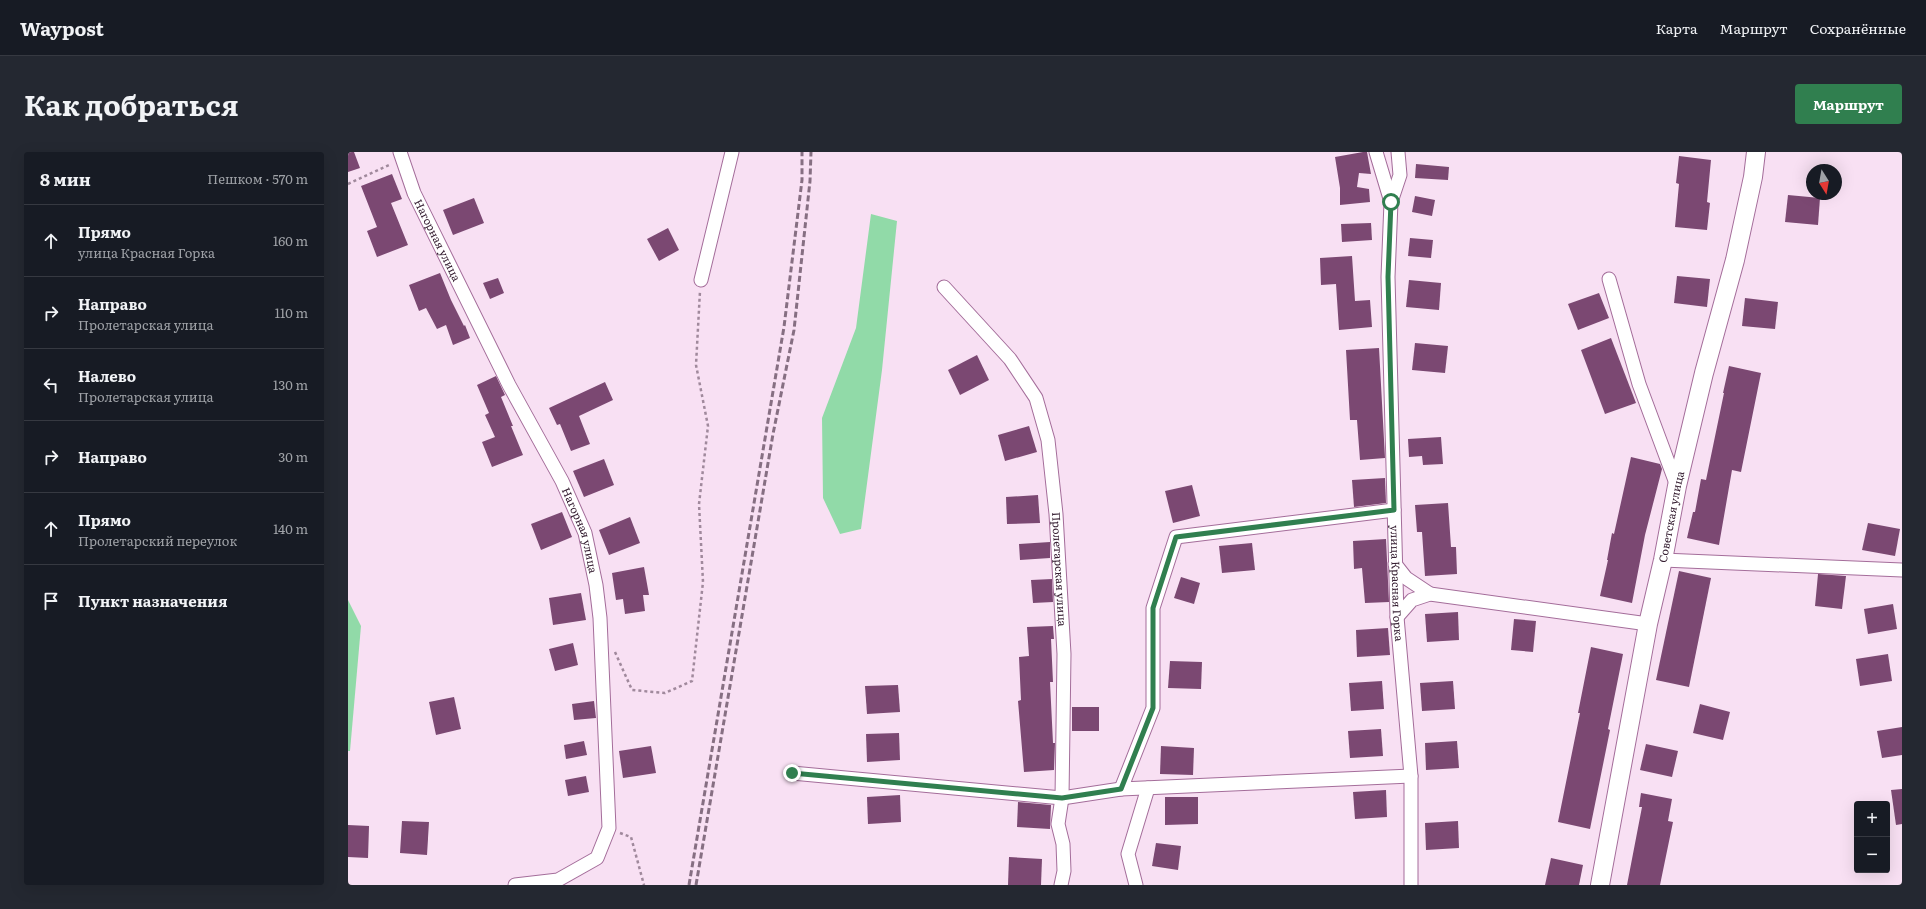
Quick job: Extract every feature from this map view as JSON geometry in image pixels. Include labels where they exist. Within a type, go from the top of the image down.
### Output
[{"type":"main road","name":"Советская улица","points":[[1600,885],[1648,624],[1664,560],[1677,486],[1704,373],[1736,260],[1753,177],[1756,152]]},
{"type":"street","points":[[701,280],[732,152]]},
{"type":"street","points":[[1376,152],[1391,202]]},
{"type":"street","name":"улица Красная Горка","points":[[1398,152],[1400,175],[1391,202],[1388,277],[1396,617],[1411,776]]},
{"type":"street","name":"Нагорная улица","points":[[401,155],[414,193],[509,385],[562,481],[585,533],[596,585],[600,618],[609,828],[597,858],[558,880],[515,885]]},
{"type":"street","points":[[1609,279],[1639,384],[1677,486]]},
{"type":"street","name":"Пролетарская улица","points":[[944,287],[1010,359],[1036,398],[1048,440],[1056,514],[1064,654],[1062,798],[1058,824],[1062,844],[1064,871],[1061,885]]},
{"type":"street","points":[[1121,789],[1153,708],[1153,608],[1176,537],[1394,510]]},
{"type":"street","points":[[1664,560],[1902,570]]},
{"type":"street","points":[[1395,564],[1406,578],[1430,594],[1648,624]]},
{"type":"street","points":[[1396,617],[1412,600],[1430,594]]},
{"type":"street","points":[[792,773],[1062,798],[1121,789],[1411,776],[1411,885]]},
{"type":"street","points":[[1136,885],[1128,854],[1148,788]]},
{"type":"path","points":[[348,184],[401,155]]},
{"type":"path","points":[[613,647],[632,690],[665,693],[692,681],[703,582],[699,504],[708,426],[696,365],[701,280]]},
{"type":"path","points":[[609,828],[631,837],[644,885]]},
{"type":"green space","points":[[871,214],[897,221],[882,370],[861,529],[840,534],[823,498],[822,418],[856,328]]},
{"type":"green space","points":[[348,600],[361,626],[350,751],[348,751]]},
{"type":"building","points":[[348,152],[354,152],[360,168],[348,172]]},
{"type":"building","points":[[1367,152],[1371,174],[1359,173],[1357,187],[1369,189],[1370,202],[1340,205],[1340,188],[1335,157]]},
{"type":"building","points":[[1679,156],[1711,160],[1707,202],[1710,203],[1707,230],[1675,227],[1679,184],[1676,183]]},
{"type":"building","points":[[1416,164],[1449,167],[1448,180],[1415,178]]},
{"type":"building","points":[[392,174],[402,199],[391,203],[408,245],[377,257],[367,231],[377,227],[361,186]]},
{"type":"building","points":[[1788,195],[1806,197],[1806,200],[1820,200],[1818,225],[1785,222]]},
{"type":"building","points":[[1415,196],[1435,200],[1432,216],[1412,212]]},
{"type":"building","points":[[474,198],[484,223],[453,235],[443,210]]},
{"type":"building","points":[[1371,223],[1372,240],[1342,242],[1341,224]]},
{"type":"building","points":[[668,228],[679,250],[659,261],[647,239]]},
{"type":"building","points":[[1410,238],[1433,240],[1431,258],[1408,256]]},
{"type":"building","points":[[1352,256],[1355,301],[1370,300],[1372,327],[1339,330],[1336,284],[1321,285],[1320,258]]},
{"type":"building","points":[[440,273],[451,300],[464,326],[465,325],[470,338],[453,345],[446,325],[437,329],[426,308],[419,311],[409,285]]},
{"type":"building","points":[[1677,276],[1710,279],[1707,307],[1674,303]]},
{"type":"building","points":[[498,278],[504,293],[490,299],[483,283]]},
{"type":"building","points":[[1409,280],[1441,283],[1439,310],[1406,307]]},
{"type":"building","points":[[1599,293],[1609,318],[1578,330],[1568,304]]},
{"type":"building","points":[[1745,298],[1778,302],[1775,329],[1742,326]]},
{"type":"building","points":[[1611,338],[1636,403],[1605,414],[1581,350]]},
{"type":"building","points":[[1415,343],[1448,346],[1445,373],[1412,370]]},
{"type":"building","points":[[1379,348],[1385,458],[1360,460],[1357,420],[1350,420],[1346,350]]},
{"type":"building","points":[[977,355],[989,380],[960,395],[948,370]]},
{"type":"building","points":[[1729,366],[1761,373],[1741,472],[1732,470],[1719,545],[1687,538],[1693,512],[1695,512],[1701,479],[1706,480]]},
{"type":"building","points":[[496,376],[505,395],[501,397],[523,455],[492,467],[482,442],[495,437],[485,415],[489,413],[477,385]]},
{"type":"building","points":[[605,382],[613,400],[579,416],[590,444],[571,451],[560,424],[557,425],[549,408]]},
{"type":"building","points":[[1029,426],[1037,452],[1005,461],[998,435]]},
{"type":"building","points":[[1441,437],[1443,464],[1423,465],[1422,456],[1409,457],[1408,439]]},
{"type":"building","points":[[1631,457],[1660,464],[1662,469],[1645,535],[1632,603],[1600,596],[1612,533],[1614,534]]},
{"type":"building","points":[[604,459],[614,485],[584,497],[573,471]]},
{"type":"building","points":[[1385,478],[1386,503],[1354,507],[1352,480]]},
{"type":"building","points":[[1192,485],[1200,516],[1173,523],[1165,491]]},
{"type":"building","points":[[1038,495],[1040,523],[1007,524],[1006,497]]},
{"type":"building","points":[[1448,503],[1451,547],[1456,547],[1457,574],[1425,576],[1422,532],[1417,532],[1415,505]]},
{"type":"building","points":[[562,512],[572,537],[541,550],[531,524]]},
{"type":"building","points":[[630,517],[640,543],[609,555],[599,530]]},
{"type":"building","points":[[1868,523],[1900,529],[1895,556],[1862,550]]},
{"type":"building","points":[[1386,539],[1389,602],[1365,603],[1362,568],[1354,569],[1353,541]]},
{"type":"building","points":[[1050,542],[1050,558],[1020,560],[1019,544]]},
{"type":"building","points":[[1252,543],[1255,570],[1222,573],[1219,546]]},
{"type":"building","points":[[644,567],[649,595],[643,595],[645,611],[625,614],[623,599],[616,600],[612,573]]},
{"type":"building","points":[[1679,571],[1711,578],[1689,687],[1656,680]]},
{"type":"building","points":[[1818,574],[1846,576],[1842,609],[1815,606]]},
{"type":"building","points":[[1181,577],[1200,583],[1194,604],[1174,598]]},
{"type":"building","points":[[1052,579],[1053,602],[1033,603],[1031,580]]},
{"type":"building","points":[[581,593],[586,620],[553,625],[549,598]]},
{"type":"building","points":[[1893,604],[1897,629],[1868,634],[1864,609]]},
{"type":"building","points":[[1458,612],[1459,640],[1427,642],[1425,614]]},
{"type":"building","points":[[1514,619],[1536,621],[1533,652],[1511,650]]},
{"type":"building","points":[[1053,626],[1054,639],[1051,639],[1053,682],[1050,682],[1053,743],[1055,743],[1054,770],[1024,772],[1018,701],[1021,700],[1019,657],[1029,656],[1027,627]]},
{"type":"building","points":[[1388,628],[1390,655],[1357,657],[1356,630]]},
{"type":"building","points":[[573,643],[578,665],[555,671],[549,649]]},
{"type":"building","points":[[1591,647],[1623,654],[1608,729],[1610,730],[1590,829],[1558,822],[1580,713],[1578,713]]},
{"type":"building","points":[[1888,654],[1892,681],[1860,686],[1856,659]]},
{"type":"building","points":[[1170,661],[1202,662],[1201,689],[1168,688]]},
{"type":"building","points":[[1382,681],[1384,709],[1351,711],[1349,683]]},
{"type":"building","points":[[1453,681],[1455,709],[1422,711],[1420,683]]},
{"type":"building","points":[[898,685],[900,712],[867,714],[865,686]]},
{"type":"building","points":[[454,697],[461,729],[436,735],[429,702]]},
{"type":"building","points":[[594,701],[596,718],[574,720],[572,704]]},
{"type":"building","points":[[1700,704],[1730,712],[1723,740],[1693,733]]},
{"type":"building","points":[[1072,707],[1099,707],[1099,731],[1072,731]]},
{"type":"building","points":[[1902,727],[1902,755],[1882,758],[1877,731]]},
{"type":"building","points":[[1381,729],[1383,756],[1350,758],[1348,731]]},
{"type":"building","points":[[899,733],[900,760],[867,762],[866,734]]},
{"type":"building","points":[[584,741],[587,755],[566,759],[564,745]]},
{"type":"building","points":[[1457,741],[1459,768],[1426,770],[1425,743]]},
{"type":"building","points":[[1646,744],[1678,751],[1672,777],[1640,770]]},
{"type":"building","points":[[651,746],[656,773],[623,778],[619,751]]},
{"type":"building","points":[[1161,746],[1194,748],[1193,775],[1160,774]]},
{"type":"building","points":[[586,776],[589,792],[568,796],[565,780]]},
{"type":"building","points":[[1902,789],[1902,824],[1896,825],[1891,790]]},
{"type":"building","points":[[1386,790],[1387,817],[1355,819],[1353,792]]},
{"type":"building","points":[[1641,793],[1672,799],[1668,821],[1673,822],[1660,885],[1627,885],[1642,807],[1639,807]]},
{"type":"building","points":[[900,795],[901,822],[868,824],[867,797]]},
{"type":"building","points":[[1165,797],[1198,797],[1198,824],[1165,825]]},
{"type":"building","points":[[1018,802],[1051,805],[1050,829],[1017,827]]},
{"type":"building","points":[[402,821],[429,822],[427,855],[400,853]]},
{"type":"building","points":[[1458,821],[1459,848],[1426,850],[1425,823]]},
{"type":"building","points":[[348,825],[369,826],[368,858],[348,857]]},
{"type":"building","points":[[1156,843],[1181,846],[1178,870],[1152,866]]},
{"type":"building","points":[[1009,857],[1042,859],[1041,885],[1008,885]]},
{"type":"building","points":[[1551,858],[1583,865],[1579,885],[1545,885]]},
{"type":"railway","points":[[689,885],[784,327],[802,180],[802,152]]},
{"type":"railway","points":[[696,885],[773,434],[794,330],[810,181],[811,152]]},
{"type":"route","points":[[792,773],[1062,798],[1121,789],[1153,708],[1153,608],[1176,537],[1394,510],[1388,277],[1391,202]]}]
